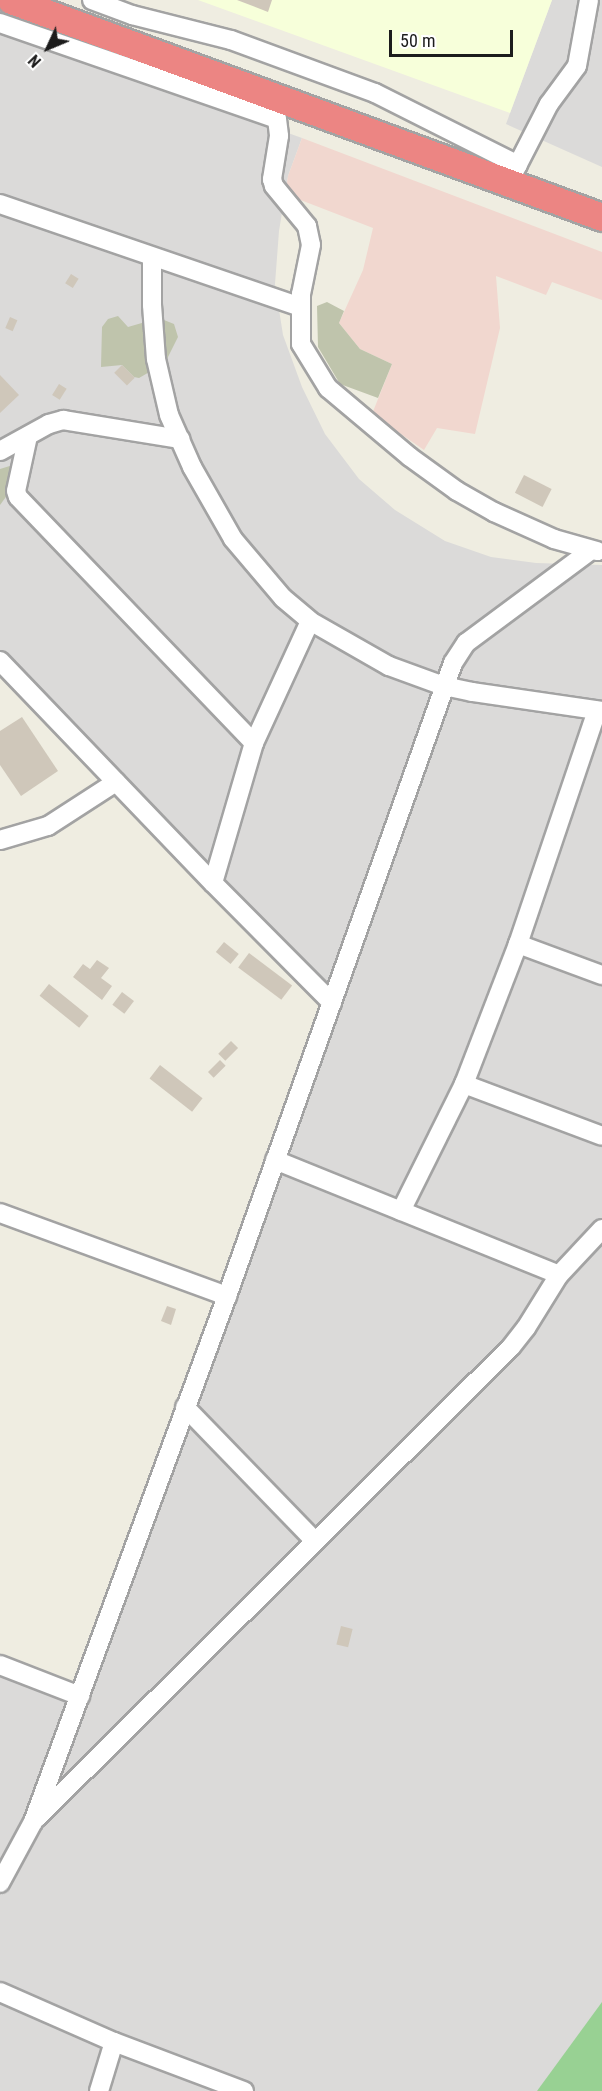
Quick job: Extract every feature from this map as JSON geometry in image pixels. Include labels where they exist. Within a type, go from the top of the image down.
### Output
[{"type":"highway","points":[[11,0],[513,174],[602,217]]},
{"type":"street","points":[[92,0],[132,15],[231,40],[375,93],[513,174],[549,104],[578,66],[593,5]]},
{"type":"street","points":[[0,23],[277,119],[279,136],[272,179],[274,186],[307,226],[311,245],[300,307],[301,344],[332,393],[457,491],[494,512],[554,539],[596,551]]},
{"type":"street","points":[[1,209],[300,307]]},
{"type":"street","points":[[152,258],[152,305],[156,359],[169,415],[192,467],[233,539],[283,598],[310,621],[365,655],[444,686],[535,703],[599,711],[518,944],[464,1084],[402,1211]]},
{"type":"street","points":[[0,451],[49,424],[63,420],[180,439]]},
{"type":"street","points":[[28,436],[16,490],[18,497],[254,743]]},
{"type":"street","points":[[0,1883],[33,1822],[80,1696],[227,1296],[453,663],[466,643],[596,551]]},
{"type":"street","points":[[213,883],[254,743],[310,621]]},
{"type":"street","points":[[0,661],[213,883],[332,1003]]},
{"type":"street","points":[[0,840],[48,826],[116,782]]},
{"type":"street","points":[[518,944],[602,975]]},
{"type":"street","points":[[464,1084],[602,1136]]},
{"type":"street","points":[[275,1160],[560,1275]]},
{"type":"street","points":[[0,1213],[227,1296]]},
{"type":"street","points":[[33,1822],[511,1347],[560,1275],[602,1229]]},
{"type":"street","points":[[185,1407],[315,1541]]},
{"type":"street","points":[[0,1665],[80,1696]]},
{"type":"street","points":[[0,1992],[114,2042],[244,2091]]},
{"type":"street","points":[[99,2091],[114,2042]]},
{"type":"shaded area","points":[[198,0],[552,0],[510,113]]},
{"type":"shaded area","points":[[552,0],[602,0],[602,167],[506,124]]},
{"type":"shaded area","points":[[0,30],[302,138],[288,176],[279,231],[275,284],[283,335],[302,387],[325,434],[359,479],[395,510],[445,541],[491,557],[536,563],[602,565],[602,2091],[0,2091],[0,1664],[75,1693],[329,1001],[0,657]]},
{"type":"shaded area","points":[[302,138],[602,252],[602,300],[552,282],[546,295],[496,276],[500,328],[475,434],[437,428],[424,450],[372,414],[392,364],[360,349],[339,323],[363,270],[373,228],[285,194],[288,176]]},
{"type":"shaded area","points":[[327,302],[344,311],[339,323],[360,349],[392,364],[378,398],[340,384],[318,347],[317,306]]},
{"type":"shaded area","points":[[118,316],[128,327],[159,318],[174,324],[178,337],[165,363],[139,378],[134,377],[122,365],[101,367],[102,327],[108,319]]},
{"type":"shaded area","points":[[13,465],[14,486],[0,505],[0,469]]},
{"type":"green space","points":[[602,2002],[602,2091],[537,2091]]},
{"type":"building","points":[[237,0],[272,0],[268,12]]},
{"type":"building","points":[[71,274],[79,279],[73,288],[65,283]]},
{"type":"building","points":[[10,317],[17,320],[13,331],[5,328]]},
{"type":"building","points":[[122,365],[135,378],[127,386],[114,373]]},
{"type":"building","points":[[0,375],[19,395],[0,413]]},
{"type":"building","points":[[59,384],[67,389],[60,400],[52,395]]},
{"type":"building","points":[[524,475],[552,489],[543,507],[515,493]]},
{"type":"building","points":[[22,717],[58,771],[21,796],[0,765],[0,731]]},
{"type":"building","points":[[224,942],[239,954],[231,964],[216,952]]},
{"type":"building","points":[[249,953],[292,985],[281,1000],[238,967]]},
{"type":"building","points":[[97,960],[109,968],[101,978],[112,986],[102,1000],[73,977],[83,964],[90,969]]},
{"type":"building","points":[[49,984],[89,1016],[79,1028],[40,996]]},
{"type":"building","points":[[122,992],[134,1001],[124,1014],[112,1005]]},
{"type":"building","points":[[231,1041],[238,1048],[225,1061],[218,1054]]},
{"type":"building","points":[[220,1060],[226,1066],[214,1078],[208,1072]]},
{"type":"building","points":[[160,1065],[203,1098],[192,1112],[150,1078]]},
{"type":"building","points":[[167,1306],[176,1309],[171,1325],[161,1321]]},
{"type":"building","points":[[341,1626],[353,1629],[348,1647],[336,1644]]}]
